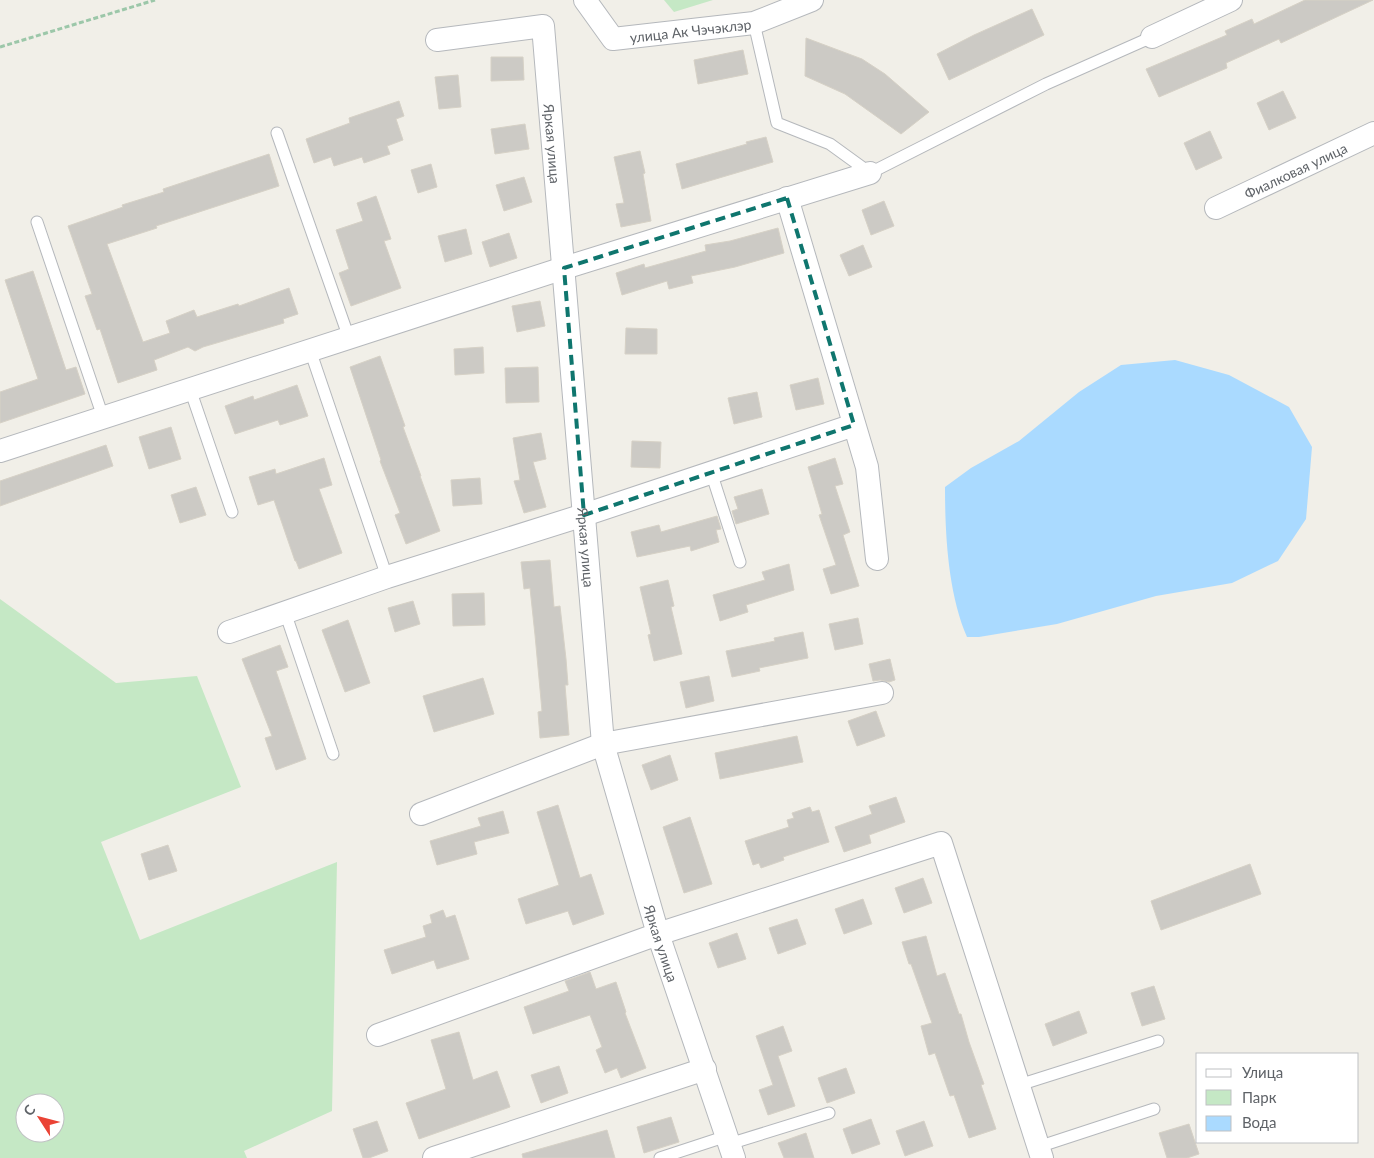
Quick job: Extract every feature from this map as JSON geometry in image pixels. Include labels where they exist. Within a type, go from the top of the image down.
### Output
[{"type":"street","name":"улица Ак Чэчэклэр","points":[[585,0],[613,39],[754,24],[812,0]]},
{"type":"street","points":[[1152,37],[1231,0]]},
{"type":"street","name":"Яркая улица","points":[[437,40],[543,26],[603,744],[658,934],[730,1146]]},
{"type":"street","name":"Фиалковая улица","points":[[1216,208],[1374,133]]},
{"type":"street","points":[[0,451],[564,268],[870,172]]},
{"type":"street","points":[[787,198],[867,467],[877,560]]},
{"type":"street","points":[[229,632],[387,577],[584,515],[854,425]]},
{"type":"street","points":[[421,814],[603,744],[882,693]]},
{"type":"street","points":[[378,1035],[658,934],[941,843],[1040,1155]]},
{"type":"street","points":[[434,1158],[705,1069]]},
{"type":"lane","points":[[754,24],[776,123],[830,144],[870,172],[1046,84],[1152,37]]},
{"type":"lane","points":[[278,133],[348,338]]},
{"type":"lane","points":[[37,222],[103,417]]},
{"type":"lane","points":[[310,350],[387,577]]},
{"type":"lane","points":[[190,389],[232,512]]},
{"type":"lane","points":[[711,472],[740,562]]},
{"type":"lane","points":[[285,612],[333,754]]},
{"type":"lane","points":[[1018,1085],[1158,1041]]},
{"type":"lane","points":[[1040,1155],[1154,1109]]},
{"type":"lane","points":[[660,1158],[730,1146],[829,1113]]},
{"type":"path","points":[[0,47],[155,0]]},
{"type":"highlighted area","points":[[787,198],[854,425],[584,515],[564,268]]},
{"type":"green space","points":[[664,0],[713,0],[674,12]]},
{"type":"green space","points":[[0,599],[116,683],[197,676],[241,787],[101,842],[140,940],[337,862],[332,1111],[244,1151],[247,1158],[0,1158]]},
{"type":"water","points":[[1175,360],[1229,375],[1289,407],[1312,447],[1306,519],[1278,561],[1232,583],[1156,596],[1057,624],[979,637],[967,637],[956,602],[949,564],[945,487],[971,468],[1019,441],[1079,392],[1121,365]]},
{"type":"building","points":[[1305,0],[1373,0],[1281,43],[1279,39],[1226,63],[1227,68],[1159,97],[1146,69],[1227,35],[1225,31],[1252,19],[1254,24]]},
{"type":"building","points":[[1032,9],[1044,35],[949,80],[937,54]]},
{"type":"building","points":[[806,38],[862,59],[885,74],[929,112],[901,134],[845,94],[805,76]]},
{"type":"building","points":[[743,50],[748,74],[698,84],[694,60]]},
{"type":"building","points":[[491,57],[523,57],[524,80],[491,81]]},
{"type":"building","points":[[458,75],[461,107],[439,109],[435,77]]},
{"type":"building","points":[[1283,91],[1296,118],[1269,130],[1257,103]]},
{"type":"building","points":[[399,101],[404,116],[396,119],[403,140],[387,146],[390,154],[364,163],[362,157],[334,166],[331,157],[314,163],[306,139],[350,123],[349,118]]},
{"type":"building","points":[[525,124],[529,149],[495,154],[491,129]]},
{"type":"building","points":[[1210,131],[1222,158],[1196,170],[1184,143]]},
{"type":"building","points":[[766,137],[773,162],[682,189],[676,164]]},
{"type":"building","points":[[640,151],[645,173],[643,174],[651,221],[621,227],[616,204],[624,203],[614,157]]},
{"type":"building","points":[[269,154],[279,186],[107,244],[143,342],[170,333],[166,321],[194,310],[197,317],[238,304],[239,306],[289,288],[298,314],[283,319],[284,323],[195,351],[188,347],[154,360],[157,370],[118,383],[100,329],[97,330],[85,296],[92,294],[68,226],[123,207],[122,205],[164,192],[163,189]]},
{"type":"building","points":[[431,164],[437,187],[418,193],[411,170]]},
{"type":"building","points":[[524,177],[532,202],[504,211],[496,185]]},
{"type":"building","points":[[376,196],[391,239],[384,241],[401,288],[351,306],[339,273],[349,269],[336,230],[363,221],[357,203]]},
{"type":"building","points":[[884,201],[894,226],[871,235],[862,210]]},
{"type":"building","points":[[778,228],[784,253],[735,267],[691,276],[693,283],[669,289],[667,281],[622,295],[616,273],[644,264],[645,268],[706,251],[705,245],[730,241]]},
{"type":"building","points":[[466,229],[472,254],[445,262],[438,236]]},
{"type":"building","points":[[509,233],[517,258],[490,267],[482,242]]},
{"type":"building","points":[[863,245],[872,267],[849,276],[840,255]]},
{"type":"building","points":[[33,271],[66,370],[76,367],[85,394],[0,423],[0,392],[38,379],[5,280]]},
{"type":"building","points":[[540,301],[545,326],[517,332],[512,306]]},
{"type":"building","points":[[626,328],[657,329],[657,354],[625,354]]},
{"type":"building","points":[[483,347],[484,373],[455,375],[454,349]]},
{"type":"building","points":[[380,356],[440,531],[406,544],[395,515],[400,513],[380,461],[350,367]]},
{"type":"building","points":[[538,367],[539,402],[506,403],[505,368]]},
{"type":"building","points":[[818,378],[824,404],[796,410],[790,385]]},
{"type":"building","points":[[297,385],[308,416],[280,425],[278,420],[235,434],[225,406],[253,396],[254,400]]},
{"type":"building","points":[[757,392],[762,417],[734,424],[728,398]]},
{"type":"building","points":[[171,427],[181,459],[149,469],[139,437]]},
{"type":"building","points":[[541,433],[546,459],[533,462],[546,507],[524,513],[514,481],[520,480],[513,438]]},
{"type":"building","points":[[632,441],[661,442],[660,468],[631,467]]},
{"type":"building","points":[[106,445],[113,466],[0,506],[0,481]]},
{"type":"building","points":[[324,458],[332,485],[319,489],[342,553],[299,569],[274,500],[258,505],[249,477],[275,469],[276,474]]},
{"type":"building","points":[[835,458],[843,484],[835,486],[850,532],[843,535],[859,586],[831,594],[823,569],[836,565],[819,515],[822,514],[808,467]]},
{"type":"building","points":[[480,478],[482,504],[453,506],[451,480]]},
{"type":"building","points":[[196,487],[206,515],[180,523],[171,495]]},
{"type":"building","points":[[762,489],[769,514],[736,524],[732,511],[738,509],[734,497]]},
{"type":"building","points":[[717,516],[721,529],[716,530],[719,542],[691,551],[690,546],[637,557],[631,532],[659,525],[661,532]]},
{"type":"building","points":[[550,560],[554,607],[560,606],[566,659],[568,685],[565,685],[569,735],[540,738],[538,712],[542,711],[530,588],[524,589],[521,562]]},
{"type":"building","points":[[789,564],[794,590],[746,605],[748,612],[720,621],[713,595],[765,580],[762,572]]},
{"type":"building","points":[[668,580],[674,606],[671,607],[682,654],[654,661],[648,635],[651,634],[640,587]]},
{"type":"building","points":[[484,593],[485,625],[453,626],[452,594]]},
{"type":"building","points":[[413,601],[420,624],[395,632],[388,608]]},
{"type":"building","points":[[858,618],[863,644],[835,650],[829,624]]},
{"type":"building","points":[[348,620],[370,683],[345,692],[322,630]]},
{"type":"building","points":[[803,632],[808,658],[759,668],[760,671],[732,677],[726,651],[775,641],[774,638]]},
{"type":"building","points":[[280,645],[288,667],[276,671],[306,759],[276,770],[265,738],[272,736],[242,659]]},
{"type":"building","points":[[890,659],[895,680],[889,682],[873,681],[869,664]]},
{"type":"building","points":[[709,676],[714,701],[686,708],[680,682]]},
{"type":"building","points":[[483,678],[494,714],[434,732],[423,696]]},
{"type":"building","points":[[876,711],[885,736],[857,746],[848,721]]},
{"type":"building","points":[[797,736],[803,762],[720,779],[715,753]]},
{"type":"building","points":[[670,755],[678,780],[651,790],[642,765]]},
{"type":"building","points":[[896,797],[905,822],[869,835],[871,843],[844,852],[835,827],[872,814],[869,806]]},
{"type":"building","points":[[558,805],[580,878],[591,874],[604,914],[573,925],[568,911],[526,924],[518,899],[559,885],[537,812]]},
{"type":"building","points":[[810,807],[812,812],[819,810],[829,842],[783,857],[784,860],[761,868],[759,863],[753,865],[745,841],[789,827],[787,820],[794,818],[792,813]]},
{"type":"building","points":[[503,811],[509,833],[474,842],[477,854],[437,865],[430,841],[481,826],[478,818]]},
{"type":"building","points":[[690,817],[712,884],[684,893],[663,827]]},
{"type":"building","points":[[168,845],[177,871],[149,880],[141,854]]},
{"type":"building","points":[[1250,864],[1261,894],[1161,930],[1151,901]]},
{"type":"building","points":[[923,878],[932,903],[904,913],[895,888]]},
{"type":"building","points":[[863,899],[872,924],[844,934],[835,909]]},
{"type":"building","points":[[443,910],[446,918],[455,915],[469,959],[437,969],[434,960],[392,974],[384,950],[426,937],[423,926],[432,923],[430,915]]},
{"type":"building","points":[[797,919],[806,944],[778,954],[769,928]]},
{"type":"building","points":[[737,933],[746,959],[718,968],[709,943]]},
{"type":"building","points":[[926,936],[937,976],[945,973],[959,1014],[961,1014],[984,1084],[981,1085],[996,1129],[969,1138],[954,1095],[950,1096],[935,1053],[929,1055],[921,1026],[932,1023],[902,942]]},
{"type":"building","points":[[590,972],[596,989],[616,982],[625,1013],[646,1068],[621,1078],[617,1068],[605,1073],[596,1050],[602,1047],[590,1015],[533,1034],[524,1007],[569,991],[565,981]]},
{"type":"building","points":[[1154,986],[1165,1019],[1142,1026],[1131,993]]},
{"type":"building","points":[[1079,1011],[1087,1033],[1053,1046],[1045,1024]]},
{"type":"building","points":[[783,1026],[792,1051],[778,1056],[795,1106],[768,1115],[759,1090],[773,1085],[756,1036]]},
{"type":"building","points":[[459,1032],[473,1080],[497,1071],[510,1107],[419,1139],[406,1103],[446,1089],[431,1040]]},
{"type":"building","points":[[559,1066],[568,1093],[541,1103],[531,1075]]},
{"type":"building","points":[[846,1068],[855,1093],[827,1103],[818,1078]]},
{"type":"building","points":[[671,1117],[679,1142],[644,1153],[637,1127]]},
{"type":"building","points":[[871,1119],[880,1144],[852,1154],[843,1129]]},
{"type":"building","points":[[377,1121],[388,1151],[369,1158],[363,1158],[353,1129]]},
{"type":"building","points":[[924,1121],[933,1146],[905,1156],[896,1131]]},
{"type":"building","points":[[1189,1124],[1199,1154],[1187,1158],[1167,1158],[1159,1133]]},
{"type":"building","points":[[607,1130],[615,1158],[523,1158],[522,1154]]},
{"type":"building","points":[[806,1133],[814,1158],[784,1158],[778,1143]]}]
